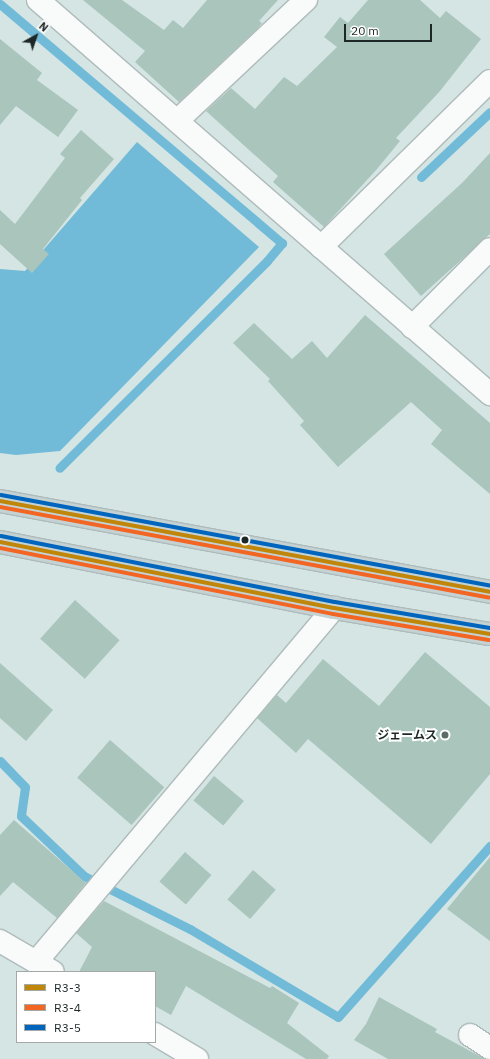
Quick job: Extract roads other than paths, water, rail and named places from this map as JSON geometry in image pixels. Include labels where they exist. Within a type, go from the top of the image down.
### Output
[{"type":"highway","points":[[0,501],[490,592]]},
{"type":"highway","points":[[0,542],[334,608],[490,634]]},
{"type":"street","points":[[177,121],[306,0]]},
{"type":"street","points":[[42,1],[320,247],[490,394]]},
{"type":"street","points":[[320,247],[490,81]]},
{"type":"street","points":[[412,327],[490,249]]},
{"type":"street","points":[[0,941],[44,967],[334,608]]},
{"type":"street","points":[[156,1035],[197,1059]]},
{"type":"street","points":[[470,1035],[490,1048]]},
{"type":"water","points":[[137,142],[259,247],[60,451],[16,455],[0,453],[0,269],[25,271]]},
{"type":"waterway","points":[[0,4],[282,243],[267,261],[59,468]]},
{"type":"waterway","points":[[421,177],[490,112]]},
{"type":"waterway","points":[[0,761],[25,787],[21,816],[84,876],[190,929],[338,1017],[490,846]]},
{"type":"place","name":"ジェームス","points":[[445,735]]}]
